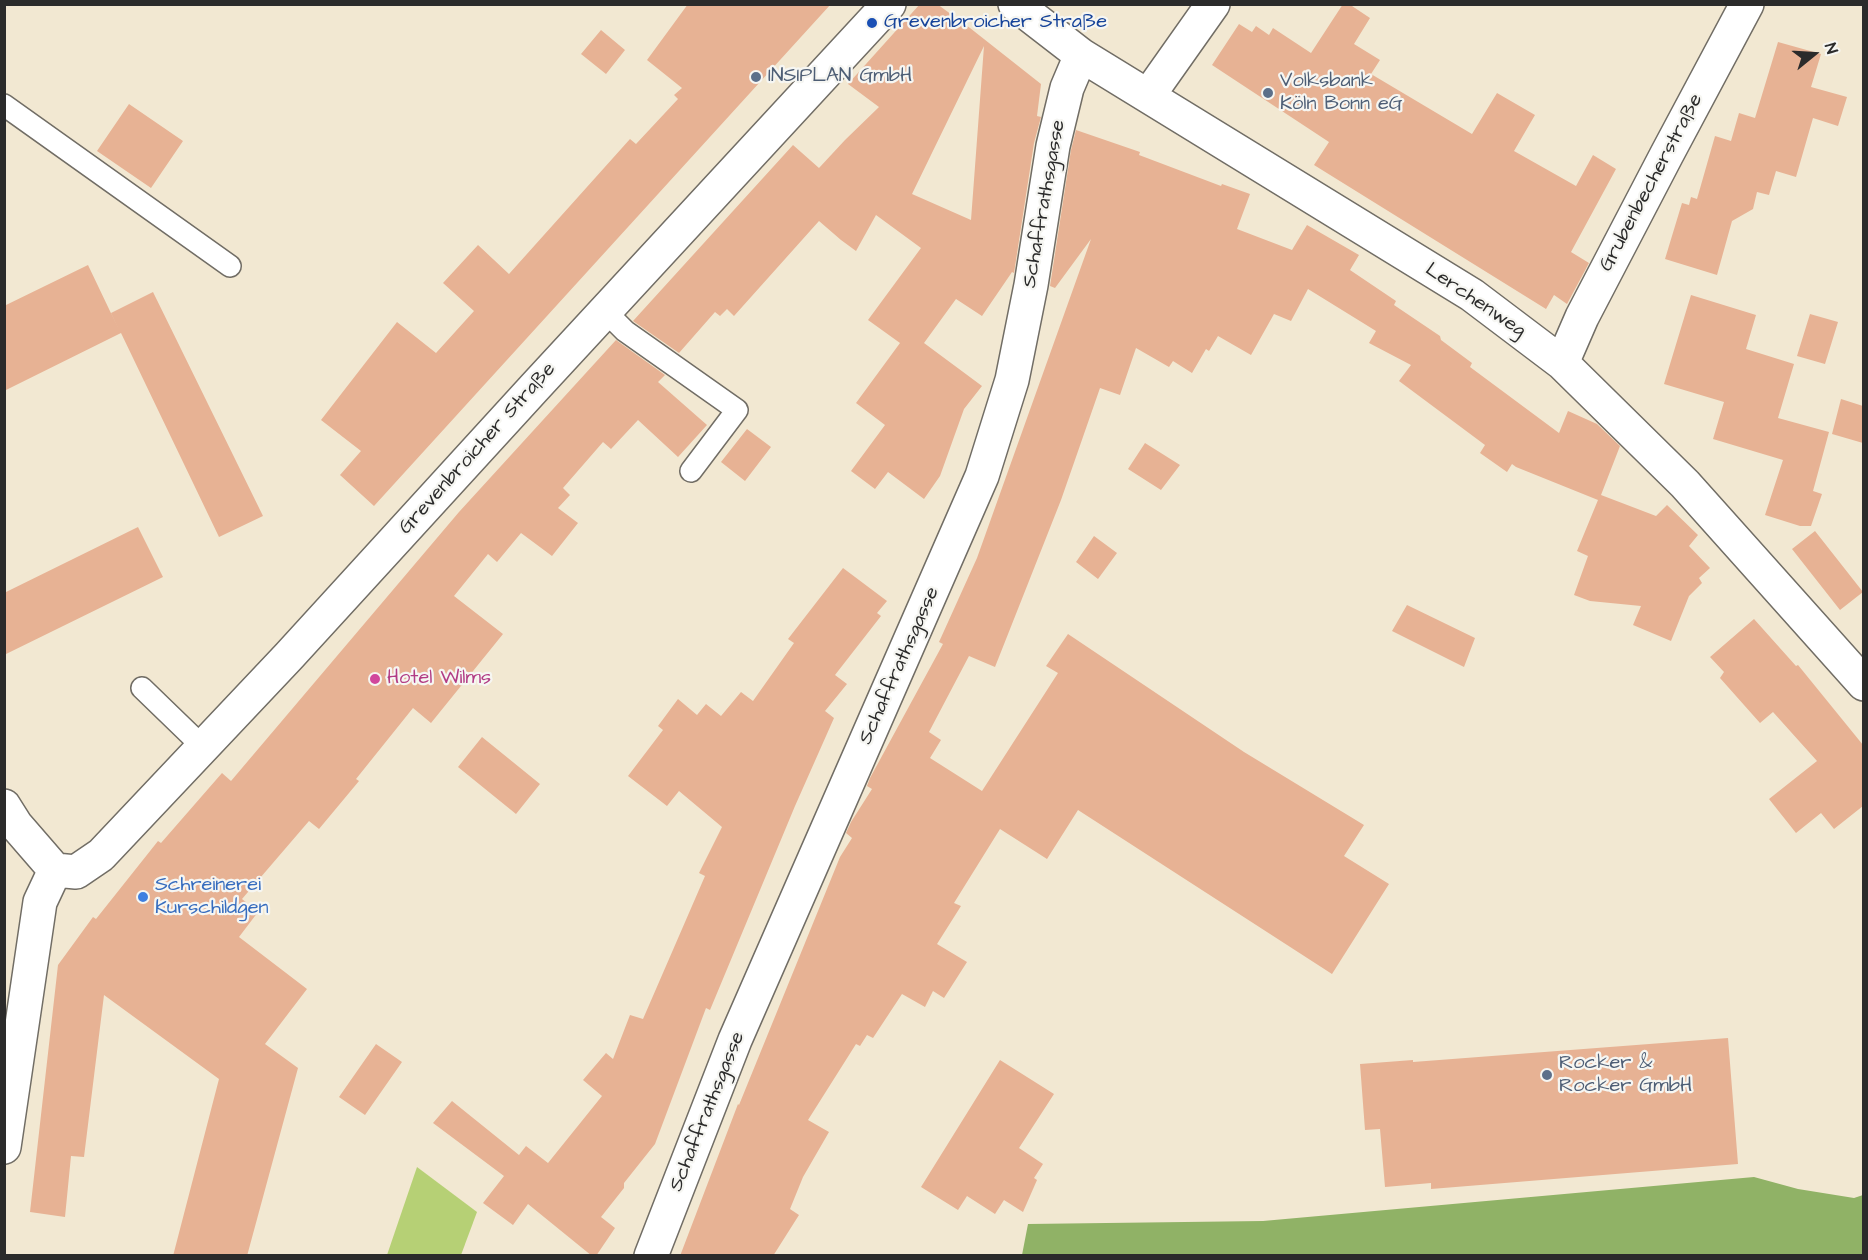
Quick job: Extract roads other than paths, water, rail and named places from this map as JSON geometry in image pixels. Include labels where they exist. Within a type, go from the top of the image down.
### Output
[{"type":"street","name":"Grevenbroicher Straße","points":[[55,870],[76,872],[101,855],[204,747],[889,4]]},
{"type":"street","name":"Lerchenweg","points":[[1015,4],[1081,55],[1472,295],[1563,363],[1685,484],[1863,684]]},
{"type":"street","points":[[1148,96],[1213,4]]},
{"type":"street","name":"Grubenbecherstraße","points":[[1563,363],[1582,316],[1747,4]]},
{"type":"street","name":"Schaffrathsgasse","points":[[651,1256],[735,1040],[982,476],[1012,380],[1031,285],[1053,146],[1067,88],[1081,55]]},
{"type":"street","points":[[4,806],[16,825],[55,870],[40,902],[4,1147]]},
{"type":"lane","points":[[4,105],[230,266]]},
{"type":"lane","points":[[605,311],[625,331],[737,410],[691,471]]},
{"type":"lane","points":[[142,688],[204,747]]},
{"type":"place","name":"Grevenbroicher Straße","points":[[872,23]]},
{"type":"place","name":"INSIPLAN GmbH","points":[[756,77]]},
{"type":"place","name":"Volksbank Köln Bonn eG","points":[[1268,93]]},
{"type":"place","name":"Hotel Wilms","points":[[375,679]]},
{"type":"place","name":"Schreinerei Kurschildgen","points":[[143,897]]},
{"type":"place","name":"Rocker & Rocker GmbH","points":[[1547,1075]]}]
